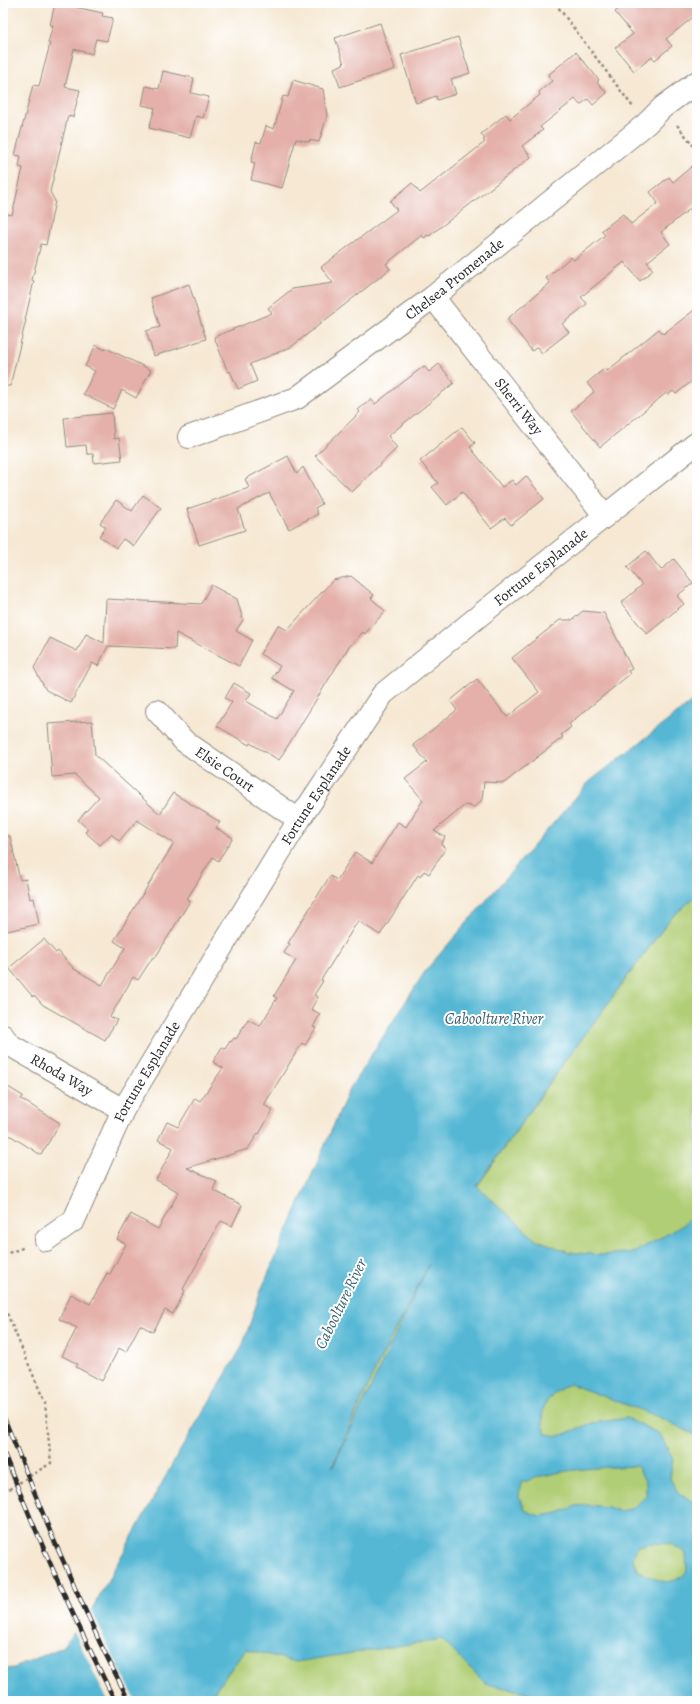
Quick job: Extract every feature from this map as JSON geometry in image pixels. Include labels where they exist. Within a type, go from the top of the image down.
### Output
[{"type":"street","name":"Chelsea Promenade","points":[[189,437],[297,398],[433,297],[646,124],[663,107],[697,82]]},
{"type":"street","name":"Sherri Way","points":[[433,297],[605,516]]},
{"type":"street","name":"Fortune Esplanade","points":[[46,1240],[74,1220],[123,1110],[299,820],[383,694],[484,611],[697,443]]},
{"type":"street","name":"Elsie Court","points":[[157,711],[184,742],[299,820]]},
{"type":"street","name":"Rhoda Way","points":[[3,1036],[10,1045],[123,1110]]},
{"type":"path","points":[[555,3],[646,124]]},
{"type":"path","points":[[663,107],[697,150]]},
{"type":"path","points":[[3,1296],[6,1311],[45,1403],[51,1463],[3,1493]]},
{"type":"green space","points":[[697,895],[697,1701],[207,1701],[246,1649],[322,1490],[375,1370],[441,1238],[564,1063],[670,919]]},
{"type":"water","name":"Caboolture River","points":[[697,698],[697,895],[670,919],[564,1063],[477,1186],[535,1239],[569,1252],[602,1255],[635,1252],[683,1225],[697,1213],[697,1436],[659,1417],[570,1384],[549,1398],[543,1410],[543,1425],[546,1434],[559,1436],[592,1423],[627,1418],[660,1434],[673,1459],[670,1478],[679,1494],[693,1501],[697,1501],[697,1701],[569,1701],[486,1684],[441,1639],[296,1662],[246,1649],[207,1701],[3,1701],[3,1669],[14,1668],[62,1647],[92,1609],[178,1454],[242,1347],[262,1288],[350,1088],[426,970],[589,782]],"holes":[[[429,1264],[333,1467],[332,1467],[375,1370]],[[637,1466],[646,1483],[646,1496],[634,1508],[619,1511],[608,1507],[588,1505],[576,1506],[558,1513],[540,1516],[526,1511],[519,1497],[521,1483],[550,1474],[593,1468]],[[654,1543],[670,1544],[686,1553],[687,1572],[669,1582],[658,1580],[638,1571],[633,1559],[637,1546]]]},
{"type":"pier","points":[[91,1608],[105,1640],[136,1701],[108,1701],[83,1650],[73,1629]]},
{"type":"building","points":[[55,3],[103,13],[102,16],[113,18],[107,41],[96,39],[92,54],[74,49],[65,87],[80,90],[73,117],[68,116],[50,192],[55,201],[46,245],[41,244],[32,280],[34,281],[26,320],[10,386],[3,386],[3,213],[12,215],[23,168],[19,167],[21,156],[15,155],[33,85],[39,86],[50,44],[48,43],[53,25],[50,25]]},
{"type":"building","points":[[626,3],[697,3],[697,14],[666,39],[672,46],[655,60],[652,57],[634,71],[615,48],[633,34],[615,12]]},
{"type":"building","points":[[380,23],[395,69],[340,87],[334,68],[344,64],[335,38]]},
{"type":"building","points":[[458,37],[470,73],[451,79],[456,94],[437,100],[436,96],[416,103],[401,55]]},
{"type":"building","points":[[576,52],[599,80],[597,82],[607,93],[593,105],[588,99],[580,105],[575,99],[540,127],[543,130],[522,146],[531,157],[429,236],[428,235],[424,238],[422,235],[386,264],[390,269],[291,347],[250,364],[257,381],[238,389],[230,371],[228,372],[214,337],[272,313],[268,308],[292,289],[333,283],[321,267],[397,210],[390,201],[412,183],[420,193],[485,142],[483,140],[485,139],[481,134],[506,114],[510,119],[540,95],[539,92],[552,81],[548,75]]},
{"type":"building","points":[[163,71],[194,78],[191,93],[209,97],[203,118],[196,116],[190,138],[149,128],[155,108],[142,105],[146,86],[159,89]]},
{"type":"building","points":[[293,80],[323,89],[327,116],[319,142],[309,140],[309,142],[296,139],[282,188],[251,180],[255,163],[251,162],[256,142],[261,143],[266,126],[274,129],[283,96],[288,97]]},
{"type":"building","points":[[697,162],[697,203],[661,232],[670,244],[647,262],[653,270],[640,281],[624,262],[581,297],[587,304],[562,324],[569,332],[542,353],[537,347],[532,351],[507,319],[550,283],[546,278],[571,257],[574,260],[605,235],[601,231],[623,214],[631,224],[658,203],[650,192],[669,177],[673,182]]},
{"type":"building","points":[[189,284],[206,339],[154,356],[146,331],[160,327],[151,298]]},
{"type":"building","points":[[697,308],[697,377],[676,394],[673,391],[668,395],[666,393],[600,447],[571,411],[594,392],[587,383],[605,368],[607,371],[659,329],[663,334]]},
{"type":"building","points":[[96,345],[105,350],[106,348],[151,370],[136,398],[122,390],[113,409],[83,394],[95,371],[85,366]]},
{"type":"building","points":[[439,364],[454,383],[388,436],[397,448],[352,492],[315,456],[360,412],[358,410],[371,399],[375,404],[424,366],[429,372]]},
{"type":"building","points":[[112,413],[114,439],[119,438],[122,460],[94,463],[93,454],[87,454],[86,445],[67,447],[64,418]]},
{"type":"building","points":[[462,427],[475,443],[470,447],[502,487],[512,480],[516,485],[526,476],[544,499],[511,525],[505,518],[491,528],[462,492],[447,505],[432,487],[438,483],[420,461]]},
{"type":"building","points":[[288,456],[297,474],[303,467],[322,504],[315,508],[318,514],[289,529],[269,493],[238,509],[245,530],[199,545],[187,509],[249,488],[245,479]]},
{"type":"building","points":[[143,495],[161,508],[134,546],[123,539],[116,548],[99,536],[106,527],[100,523],[116,500],[132,511]]},
{"type":"building","points":[[646,551],[661,570],[674,559],[693,583],[677,596],[684,604],[647,634],[621,603],[642,585],[627,567]]},
{"type":"building","points":[[351,576],[374,595],[371,598],[385,611],[365,634],[363,632],[348,648],[279,760],[250,743],[249,745],[217,726],[232,702],[225,698],[234,683],[251,693],[246,701],[277,719],[294,691],[272,678],[280,666],[260,654],[278,625],[287,630],[333,580]]},
{"type":"building","points":[[211,585],[237,599],[243,620],[236,631],[252,640],[239,666],[176,633],[175,649],[108,646],[98,666],[92,663],[71,703],[46,690],[34,668],[50,638],[77,651],[86,634],[104,643],[106,599],[201,604]]},
{"type":"building","points":[[583,611],[604,613],[632,669],[628,671],[630,674],[569,724],[571,727],[561,735],[563,737],[504,783],[484,782],[482,800],[474,807],[465,805],[434,831],[445,837],[441,845],[446,848],[429,874],[424,871],[420,877],[418,875],[380,935],[358,921],[321,980],[323,981],[314,995],[318,997],[311,1009],[320,1014],[313,1027],[316,1028],[305,1045],[302,1043],[264,1105],[273,1110],[259,1134],[258,1133],[248,1149],[187,1168],[217,1181],[213,1190],[242,1205],[232,1226],[221,1221],[183,1289],[185,1291],[173,1314],[165,1310],[153,1332],[140,1325],[126,1352],[119,1348],[102,1381],[76,1367],[78,1364],[62,1356],[77,1328],[59,1319],[71,1294],[90,1304],[107,1273],[110,1274],[126,1244],[117,1239],[131,1214],[158,1229],[179,1192],[156,1180],[173,1148],[158,1140],[167,1122],[178,1127],[195,1098],[200,1101],[223,1068],[213,1062],[222,1047],[225,1049],[230,1041],[231,1042],[234,1038],[236,1039],[248,1019],[260,1026],[277,998],[274,996],[296,960],[284,953],[290,944],[288,943],[330,876],[337,880],[355,852],[372,863],[398,822],[406,827],[423,800],[405,779],[427,762],[413,745],[457,710],[450,701],[477,679],[507,717],[539,692],[512,658],[560,620],[572,620]]},
{"type":"building","points":[[92,721],[95,755],[160,814],[173,793],[220,822],[216,828],[233,838],[218,861],[213,857],[187,899],[190,901],[155,958],[153,957],[138,980],[133,977],[110,1017],[117,1020],[105,1040],[43,1005],[34,995],[33,997],[9,968],[44,939],[56,953],[58,951],[74,969],[102,985],[125,948],[114,941],[174,843],[137,820],[119,841],[111,834],[100,845],[85,832],[88,829],[78,820],[99,797],[75,775],[52,777],[48,724]]},
{"type":"building","points":[[3,836],[10,836],[20,880],[26,879],[30,899],[34,898],[39,924],[3,932]]},
{"type":"building","points":[[3,1084],[23,1096],[21,1099],[60,1123],[41,1155],[3,1131]]},
{"type":"railway","points":[[3,1415],[52,1536],[100,1643],[129,1701]]},
{"type":"railway","points":[[3,1451],[56,1577],[115,1701]]}]
